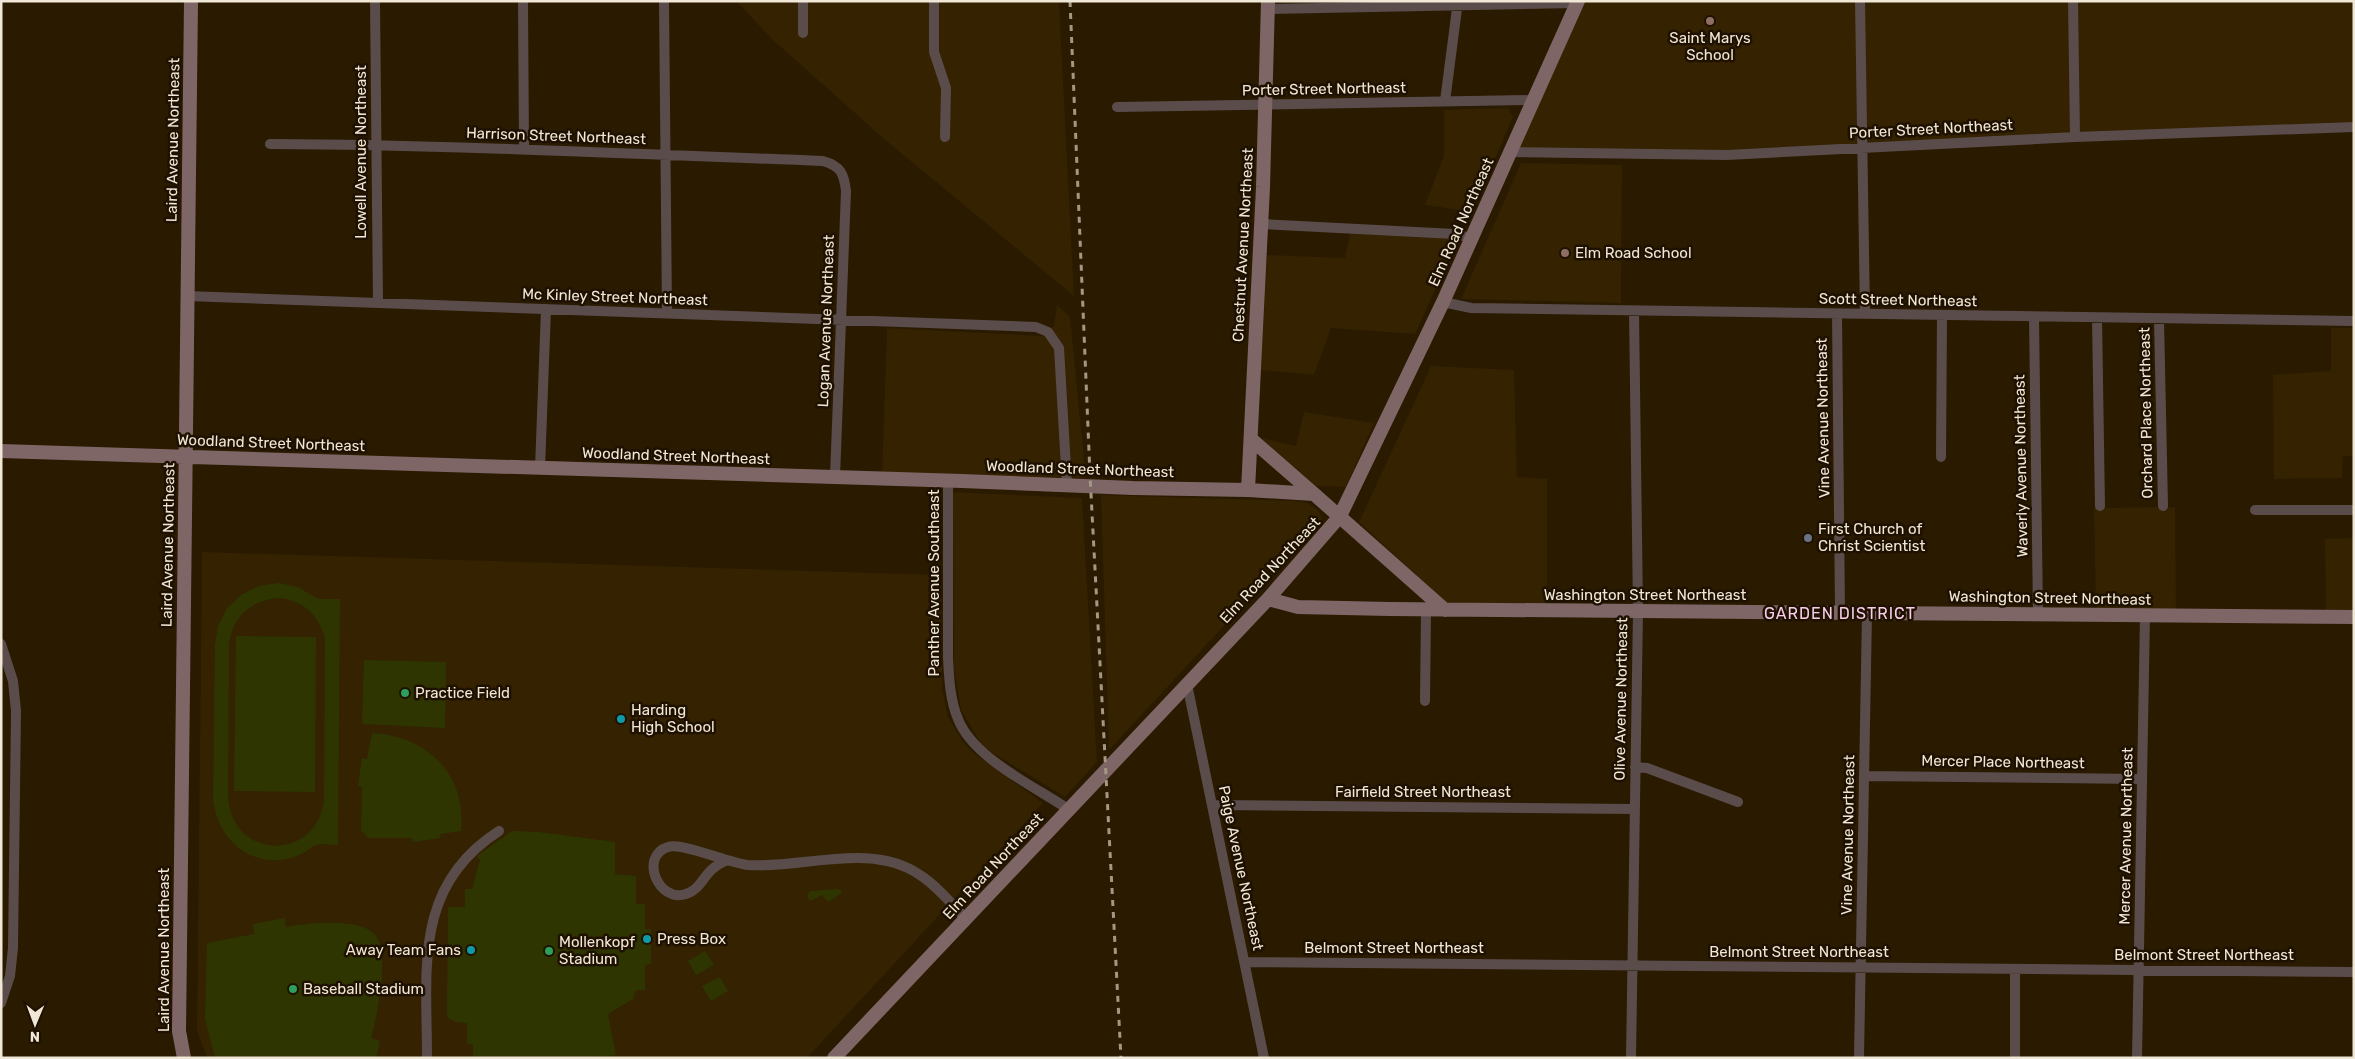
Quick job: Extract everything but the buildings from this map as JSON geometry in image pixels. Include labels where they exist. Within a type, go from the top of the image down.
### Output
[{"type":"street","name":"Laird Avenue Northeast","points":[[184,1058],[178,1031],[191,1]]},
{"type":"street","name":"Lowell Avenue Northeast","points":[[375,1],[378,303]]},
{"type":"street","points":[[523,1],[524,149]]},
{"type":"street","points":[[664,1],[667,313]]},
{"type":"street","points":[[803,1],[803,33]]},
{"type":"street","points":[[934,1],[934,52],[946,88],[945,137]]},
{"type":"street","points":[[1860,1],[1865,314]]},
{"type":"street","points":[[2073,1],[2075,137]]},
{"type":"street","points":[[1268,5],[1578,2]]},
{"type":"street","name":"Elm Road Northeast","points":[[834,1058],[1268,599],[1340,516],[1443,302],[1532,100],[1578,2]]},
{"type":"street","points":[[1446,101],[1458,4]]},
{"type":"street","name":"Chestnut Avenue Northeast","points":[[1248,490],[1261,224],[1268,5]]},
{"type":"street","name":"Porter Street Northeast","points":[[1117,107],[1532,100]]},
{"type":"street","name":"Porter Street Northeast","points":[[1510,152],[1727,155],[2075,137],[2354,128]]},
{"type":"street","name":"Harrison Street Northeast","points":[[270,144],[376,144],[824,161],[839,168]]},
{"type":"street","name":"Logan Avenue Northeast","points":[[835,477],[846,192],[845,178],[839,168]]},
{"type":"street","points":[[1261,224],[1455,234],[1471,238]]},
{"type":"street","name":"Mc Kinley Street Northeast","points":[[187,296],[667,313],[1042,329],[1053,337],[1059,348],[1067,485]]},
{"type":"street","name":"Scott Street Northeast","points":[[1443,302],[1471,308],[2354,321]]},
{"type":"street","points":[[540,468],[546,310]]},
{"type":"street","name":"Olive Avenue Northeast","points":[[1631,1058],[1638,611],[1634,311]]},
{"type":"street","name":"Vine Avenue Northeast","points":[[1837,314],[1840,612]]},
{"type":"street","points":[[1941,457],[1942,315]]},
{"type":"street","name":"Waverly Avenue Northeast","points":[[2034,317],[2038,614]]},
{"type":"street","points":[[2097,318],[2100,506]]},
{"type":"street","name":"Orchard Place Northeast","points":[[2159,319],[2163,506]]},
{"type":"street","points":[[1251,439],[1445,610]]},
{"type":"street","name":"Woodland Street Northeast","points":[[1,450],[1248,490],[1314,494]]},
{"type":"street","name":"Panther Avenue Southeast","points":[[948,481],[948,658],[950,686],[957,718],[962,728],[980,750],[1068,809]]},
{"type":"street","points":[[2255,510],[2354,510]]},
{"type":"street","name":"Washington Street Northeast","points":[[1268,599],[1298,607],[1445,610],[2354,617]]},
{"type":"street","points":[[1425,701],[1426,609]]},
{"type":"street","name":"Vine Avenue Northeast","points":[[1859,1058],[1867,612]]},
{"type":"street","name":"Mercer Avenue Northeast","points":[[2137,1058],[2145,616]]},
{"type":"street","points":[[1,644],[13,681],[16,711],[13,948],[10,976],[1,1003]]},
{"type":"street","name":"Paige Avenue Northeast","points":[[1187,684],[1264,1058]]},
{"type":"street","points":[[1636,767],[1656,771],[1738,802]]},
{"type":"street","name":"Mercer Place Northeast","points":[[1864,776],[2142,778]]},
{"type":"street","name":"Fairfield Street Northeast","points":[[1212,805],[1634,809]]},
{"type":"street","points":[[427,1058],[428,957],[435,910],[446,886],[459,866],[482,843],[499,831]]},
{"type":"street","points":[[725,861],[714,865],[695,890],[685,894],[678,895],[668,892],[660,886],[654,877],[653,869],[659,852],[669,846],[689,848],[725,861],[749,865],[856,858],[900,866],[924,877],[966,919]]},
{"type":"street","name":"Belmont Street Northeast","points":[[1244,962],[2354,972]]},
{"type":"street","points":[[2015,969],[2015,1058]]},
{"type":"shaded area","points":[[736,1],[1059,1],[1074,296],[884,139],[773,40]]},
{"type":"shaded area","points":[[1578,1],[2354,1],[2354,127],[1727,155],[1510,152]]},
{"type":"shaded area","points":[[1508,108],[1513,117],[1472,212],[1425,205],[1444,156],[1444,110]]},
{"type":"shaded area","points":[[1521,163],[1622,165],[1621,303],[1461,299]]},
{"type":"shaded area","points":[[1350,232],[1448,238],[1457,241],[1415,334],[1331,328],[1314,375],[1261,370],[1267,255],[1345,258]]},
{"type":"shaded area","points":[[1057,305],[1070,317],[1086,478],[882,474],[887,328],[1042,336],[1054,326]]},
{"type":"shaded area","points":[[2331,328],[2354,328],[2354,456],[2343,456],[2342,478],[2274,479],[2273,375],[2331,371]]},
{"type":"shaded area","points":[[1431,366],[1514,370],[1517,477],[1547,479],[1547,605],[1448,604],[1359,522]]},
{"type":"shaded area","points":[[1304,412],[1374,423],[1346,487],[1316,486],[1261,438],[1296,446]]},
{"type":"shaded area","points":[[953,492],[1082,498],[1097,762],[1065,797],[983,747],[961,710],[954,667]]},
{"type":"shaded area","points":[[1101,495],[1295,501],[1308,503],[1319,511],[1322,520],[1109,750]]},
{"type":"shaded area","points":[[2175,507],[2176,611],[2096,611],[2094,508]]},
{"type":"shaded area","points":[[2354,538],[2354,611],[2326,611],[2325,539]]},
{"type":"shaded area","points":[[202,552],[941,575],[942,688],[948,717],[964,743],[974,753],[1043,803],[807,1058],[207,1058],[197,1031]]},
{"type":"green space","points":[[278,583],[298,587],[318,599],[340,599],[338,845],[316,845],[301,854],[286,859],[258,858],[246,853],[236,845],[220,824],[215,811],[213,797],[215,645],[218,626],[227,608],[241,595],[259,586]],"holes":[[[268,599],[287,599],[309,610],[319,623],[325,639],[324,799],[318,820],[307,834],[292,843],[275,846],[259,842],[244,833],[233,818],[228,797],[229,645],[234,627],[244,612],[259,602]]]},
{"type":"green space","points":[[236,636],[316,637],[315,792],[234,791]]},
{"type":"green space","name":"Practice Field","points":[[364,660],[446,662],[445,728],[362,724]]},
{"type":"green space","points":[[372,733],[392,736],[410,742],[426,750],[439,762],[450,776],[457,792],[461,811],[461,831],[440,834],[440,838],[413,842],[412,838],[368,838],[361,830],[362,787],[358,786],[362,758],[367,759]]},
{"type":"green space","name":"Mollenkopf Stadium","points":[[512,831],[539,832],[615,842],[615,874],[636,876],[636,904],[645,904],[645,929],[651,929],[651,964],[645,965],[645,990],[636,990],[633,999],[608,1014],[616,1055],[585,1058],[473,1058],[473,1044],[467,1044],[467,1023],[456,1022],[447,1017],[448,907],[465,907],[465,889],[472,889],[480,860],[477,856]]},
{"type":"green space","points":[[841,890],[841,894],[828,902],[822,895],[810,901],[807,896],[810,891]]},
{"type":"green space","name":"Baseball Stadium","points":[[285,918],[286,927],[320,923],[347,924],[369,930],[376,936],[380,945],[382,971],[379,1001],[371,1038],[380,1041],[376,1058],[215,1058],[205,1019],[207,943],[254,934],[253,924]]},
{"type":"green space","points":[[705,951],[714,965],[696,975],[688,961]]},
{"type":"green space","points":[[720,977],[728,991],[711,1001],[702,986]]},
{"type":"railway","points":[[1070,1],[1090,475],[1121,1058]]},
{"type":"place","name":"Saint Marys School","points":[[1710,21]]},
{"type":"place","name":"Elm Road School","points":[[1565,253]]},
{"type":"place","name":"First Church of Christ Scientist","points":[[1808,538]]},
{"type":"place","name":"Practice Field","points":[[405,693]]},
{"type":"place","name":"Harding High School","points":[[621,719]]},
{"type":"place","name":"Press Box","points":[[647,939]]},
{"type":"place","name":"Away Team Fans","points":[[471,950]]},
{"type":"place","name":"Mollenkopf Stadium","points":[[549,951]]},
{"type":"place","name":"Baseball Stadium","points":[[293,989]]},
{"type":"district","name":"GARDEN DISTRICT","points":[[1840,613]]}]
